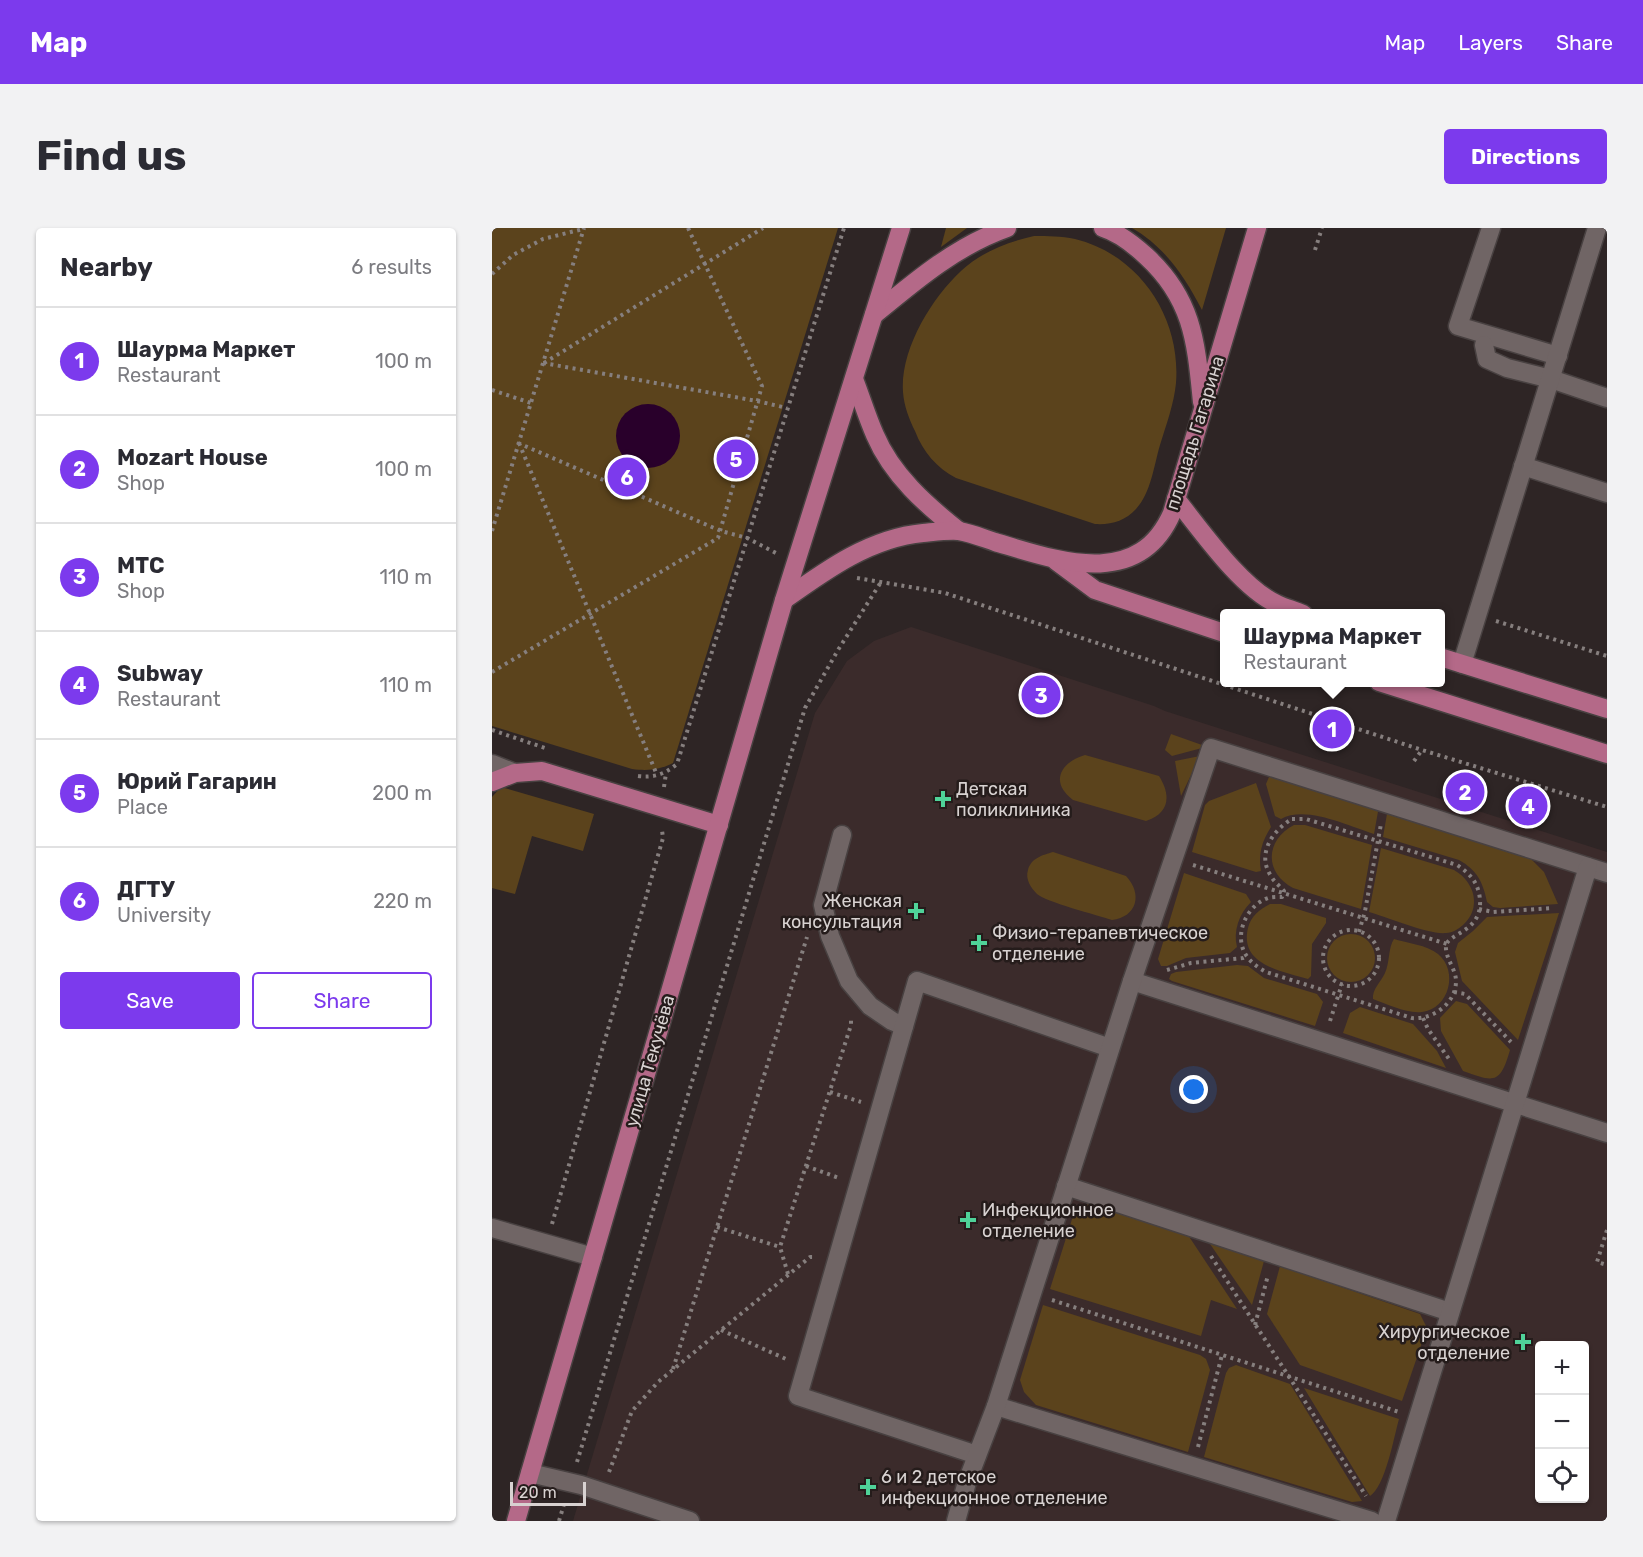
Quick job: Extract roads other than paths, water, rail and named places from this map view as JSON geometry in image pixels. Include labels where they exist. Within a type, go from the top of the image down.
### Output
[{"type":"main road","points":[[854,379],[901,228]]},
{"type":"main road","points":[[874,315],[932,268],[970,244],[1007,228]]},
{"type":"main road","points":[[1103,228],[1139,249],[1158,267],[1173,286],[1185,308],[1196,349],[1203,410]]},
{"type":"main road","name":"площадь Гагарина","points":[[784,600],[834,564],[886,541],[920,533],[959,531],[1054,560],[1086,564],[1104,564],[1135,555],[1148,548],[1166,526],[1176,500],[1257,228]]},
{"type":"main road","name":"площадь Гагарина","points":[[854,379],[875,437],[892,465],[912,490],[959,531]]},
{"type":"main road","name":"улица Текучёва","points":[[516,1521],[784,600],[854,379]]},
{"type":"main road","points":[[1176,500],[1220,554],[1248,583],[1275,603],[1290,609]]},
{"type":"main road","points":[[1054,560],[1095,590],[1220,632]]},
{"type":"main road","points":[[1445,659],[1607,709]]},
{"type":"main road","points":[[1395,687],[1607,754]]},
{"type":"main road","points":[[492,782],[515,773],[542,771],[718,825]]},
{"type":"lane","points":[[1491,228],[1458,326],[1558,356]]},
{"type":"lane","points":[[1462,664],[1597,228]]},
{"type":"lane","points":[[1484,345],[1487,359],[1507,368],[1551,379],[1607,398]]},
{"type":"lane","points":[[1523,466],[1607,493]]},
{"type":"lane","points":[[956,1521],[977,1455],[996,1406],[1110,1048],[1140,984],[1172,859],[1211,748],[1607,873]]},
{"type":"lane","points":[[492,764],[515,773]]},
{"type":"lane","points":[[842,835],[823,906],[830,936],[849,981],[870,1006],[904,1026]]},
{"type":"lane","points":[[1386,1521],[1588,867]]},
{"type":"lane","points":[[977,1455],[798,1396],[917,981],[1110,1048]]},
{"type":"lane","points":[[1140,984],[1607,1132]]},
{"type":"lane","points":[[1066,1186],[1450,1312]]},
{"type":"lane","points":[[492,1228],[593,1257]]},
{"type":"lane","points":[[996,1406],[1372,1521]]},
{"type":"lane","points":[[530,1473],[571,1483],[690,1521]]},
{"type":"place","name":"Юрий Гагарин","points":[[736,459]]},
{"type":"place","name":"ДГТУ","points":[[627,477]]},
{"type":"place","name":"МТС","points":[[1041,695]]},
{"type":"place","name":"Шаурма Маркет","points":[[1332,729]]},
{"type":"place","name":"Mozart House","points":[[1465,792]]},
{"type":"place","name":"Детская поликлиника","points":[[943,799]]},
{"type":"place","name":"Subway","points":[[1528,806]]},
{"type":"place","name":"Женская консультация","points":[[916,911]]},
{"type":"place","name":"Физио-терапевтическое отделение","points":[[979,943]]},
{"type":"place","name":"Инфекционное отделение","points":[[968,1220]]},
{"type":"place","name":"Хирургическое отделение","points":[[1523,1342]]},
{"type":"place","name":"6 и 2 детское инфекционное отделение","points":[[868,1487]]}]
